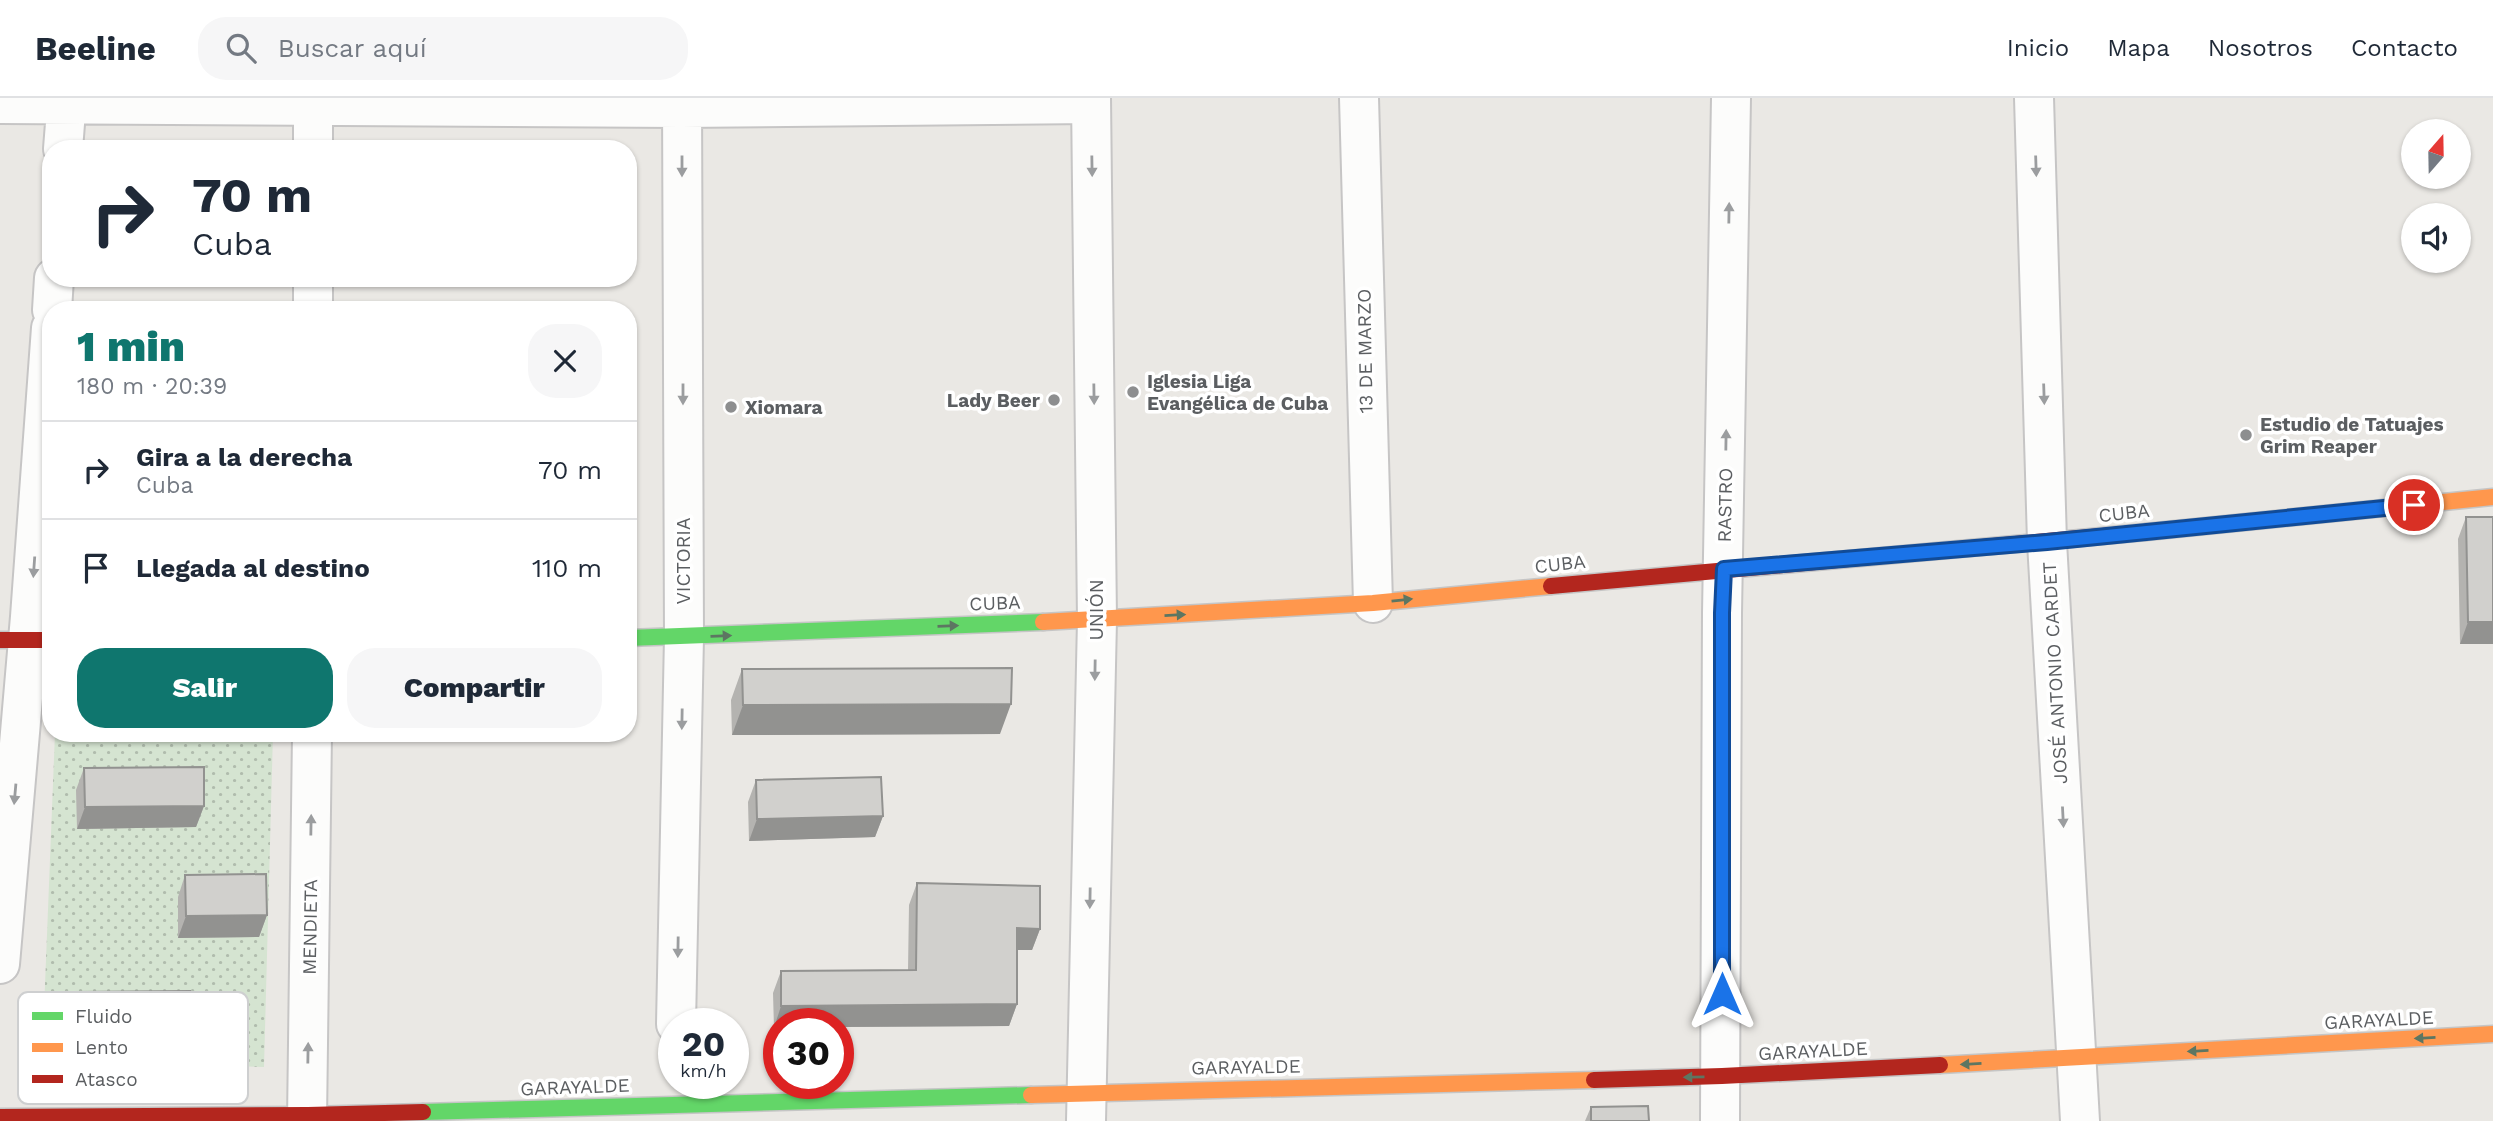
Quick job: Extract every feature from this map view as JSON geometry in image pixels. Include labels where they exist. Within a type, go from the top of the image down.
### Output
[{"type":"street","name":"13 DE MARZO","points":[[1359,98],[1373,603]]},
{"type":"street","name":"RASTRO","points":[[1720,1121],[1722,613],[1731,98]]},
{"type":"street","name":"JOSÉ ANTONIO CARDET","points":[[2034,98],[2047,542],[2080,1121]]},
{"type":"street","points":[[64,140],[67,101]]},
{"type":"street","points":[[0,104],[67,101],[1091,101]]},
{"type":"street","points":[[313,101],[313,140]]},
{"type":"street","name":"UNIÓN","points":[[1086,1106],[1097,620],[1091,101]]},
{"type":"street","name":"VICTORIA","points":[[676,1008],[684,637],[681,103]]},
{"type":"street","points":[[0,964],[42,440]]},
{"type":"street","name":"CUBA","points":[[637,638],[1097,620],[1373,603],[1724,569],[2047,542],[2493,496]]},
{"type":"street","name":"MENDIETA","points":[[307,1118],[312,742]]},
{"type":"street","name":"GARAYALDE","points":[[0,1117],[307,1118],[675,1103],[1086,1106],[2078,1059],[2493,1034]]},
{"type":"green space","points":[[55,742],[273,742],[264,1067],[248,1067],[248,992],[45,992]]},
{"type":"building","points":[[2466,517],[2493,517],[2493,622],[2468,622]]},
{"type":"building","points":[[1012,668],[1011,704],[743,705],[742,669]]},
{"type":"building","points":[[204,767],[204,806],[85,807],[84,768]]},
{"type":"building","points":[[881,777],[883,816],[757,819],[756,780]]},
{"type":"building","points":[[266,874],[267,915],[186,916],[185,875]]},
{"type":"building","points":[[917,883],[1040,886],[1040,929],[1017,928],[1017,1004],[781,1006],[781,971],[916,970]]},
{"type":"building","points":[[190,991],[190,992],[75,992]]},
{"type":"building","points":[[1648,1106],[1649,1121],[1591,1121],[1591,1107]]},
{"type":"traffic: fast","points":[[637,638],[1043,622]]},
{"type":"traffic: fast","points":[[423,1112],[1031,1095]]},
{"type":"traffic: slow","points":[[2146,532],[2493,497]]},
{"type":"traffic: slow","points":[[1043,622],[1373,603],[1551,586]]},
{"type":"traffic: slow","points":[[1940,1065],[2493,1034]]},
{"type":"traffic: slow","points":[[1031,1095],[1594,1080]]},
{"type":"traffic: jam","points":[[1551,586],[2146,532]]},
{"type":"traffic: jam","points":[[0,640],[42,640]]},
{"type":"traffic: jam","points":[[1594,1080],[1940,1065]]},
{"type":"traffic: jam","points":[[0,1117],[423,1112]]},
{"type":"place","name":"Iglesia Liga Evangélica de Cuba","points":[[1133,392]]},
{"type":"place","name":"Lady Beer","points":[[1054,400]]},
{"type":"place","name":"Xiomara","points":[[731,407]]},
{"type":"place","name":"Estudio de Tatuajes Grim Reaper","points":[[2246,435]]},
{"type":"route","points":[[1722,994],[1724,569],[2047,542],[2414,505]]}]
